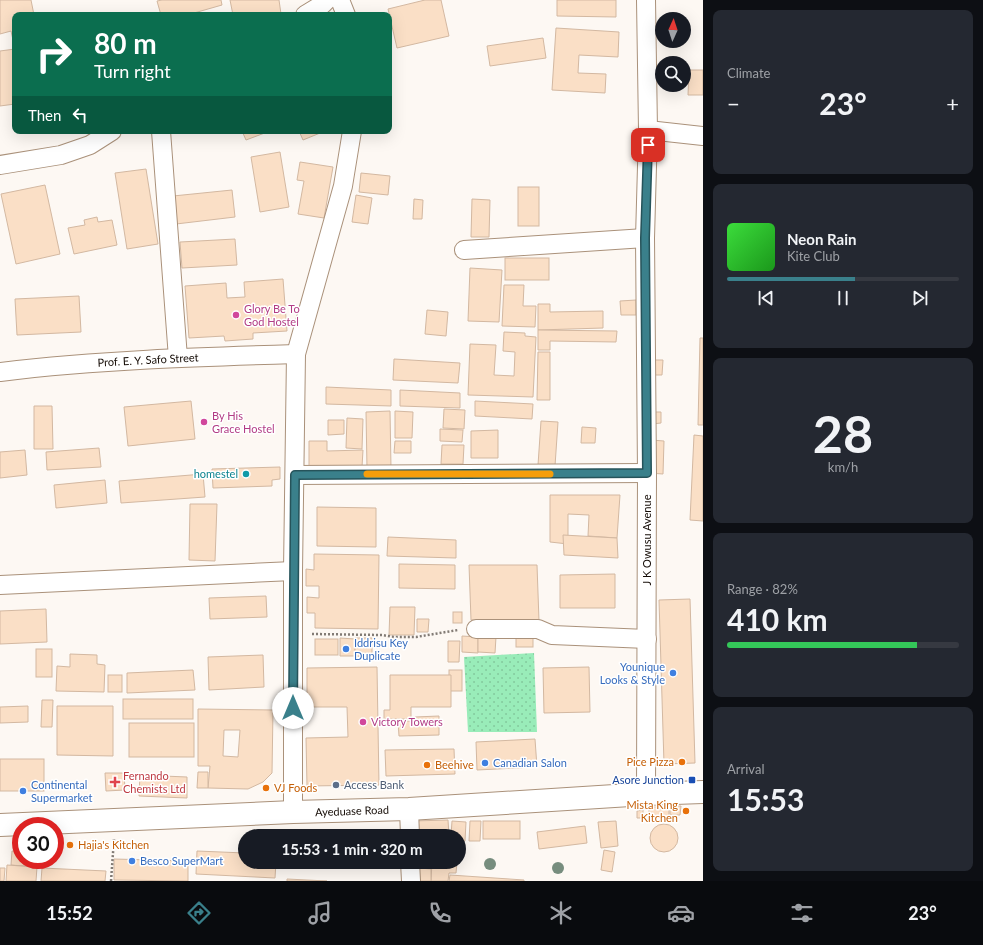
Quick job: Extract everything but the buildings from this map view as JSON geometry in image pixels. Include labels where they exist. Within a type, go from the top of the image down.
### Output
[{"type":"street","points":[[310,12],[327,0]]},
{"type":"street","points":[[340,0],[345,12]]},
{"type":"street","name":"J K Owusu Avenue","points":[[646,0],[648,130],[645,238],[647,473],[646,794]]},
{"type":"street","points":[[648,130],[703,136]]},
{"type":"street","points":[[0,165],[61,155],[90,145],[107,134]]},
{"type":"street","points":[[161,134],[178,358]]},
{"type":"street","points":[[293,812],[293,572],[296,354],[343,186],[352,134]]},
{"type":"street","points":[[464,250],[645,238]]},
{"type":"street","name":"Prof. E. Y. Safo Street","points":[[0,372],[46,366],[178,358],[296,354]]},
{"type":"street","points":[[295,475],[647,473]]},
{"type":"street","points":[[0,585],[293,572]]},
{"type":"street","points":[[476,629],[538,629],[552,635],[647,639]]},
{"type":"street","name":"Ayeduase Road","points":[[0,825],[293,812],[409,809],[646,794],[703,792]]},
{"type":"street","points":[[409,809],[410,829]]},
{"type":"street","points":[[410,869],[411,881]]},
{"type":"path","points":[[293,634],[416,637],[435,633],[476,629]]},
{"type":"path","points":[[111,881],[114,820]]},
{"type":"green space","points":[[534,653],[537,732],[468,732],[464,657]]},
{"type":"slow traffic","points":[[367,474],[550,474]]},
{"type":"place","name":"Glory Be To God Hostel","points":[[236,315]]},
{"type":"place","name":"By His Grace Hostel","points":[[204,422]]},
{"type":"place","name":"homestel","points":[[246,474]]},
{"type":"place","name":"Iddrisu Key Duplicate","points":[[346,649]]},
{"type":"place","name":"Younique Looks & Style","points":[[673,673]]},
{"type":"place","name":"Victory Towers","points":[[363,722]]},
{"type":"place","name":"Pice Pizza","points":[[682,762]]},
{"type":"place","name":"Canadian Salon","points":[[485,763]]},
{"type":"place","name":"Beehive","points":[[427,765]]},
{"type":"place","name":"Asore Junction","points":[[692,780]]},
{"type":"place","name":"Fernando Chemists Ltd","points":[[115,782]]},
{"type":"place","name":"Access Bank","points":[[336,785]]},
{"type":"place","name":"VJ Foods","points":[[266,788]]},
{"type":"place","name":"Continental Supermarket","points":[[23,791]]},
{"type":"place","name":"Mista King Kitchen","points":[[686,811]]},
{"type":"place","name":"Hajia's Kitchen","points":[[70,845]]},
{"type":"place","name":"Besco SuperMart","points":[[132,861]]},
{"type":"route","points":[[293,708],[295,475],[647,473],[645,238],[648,145]]}]
